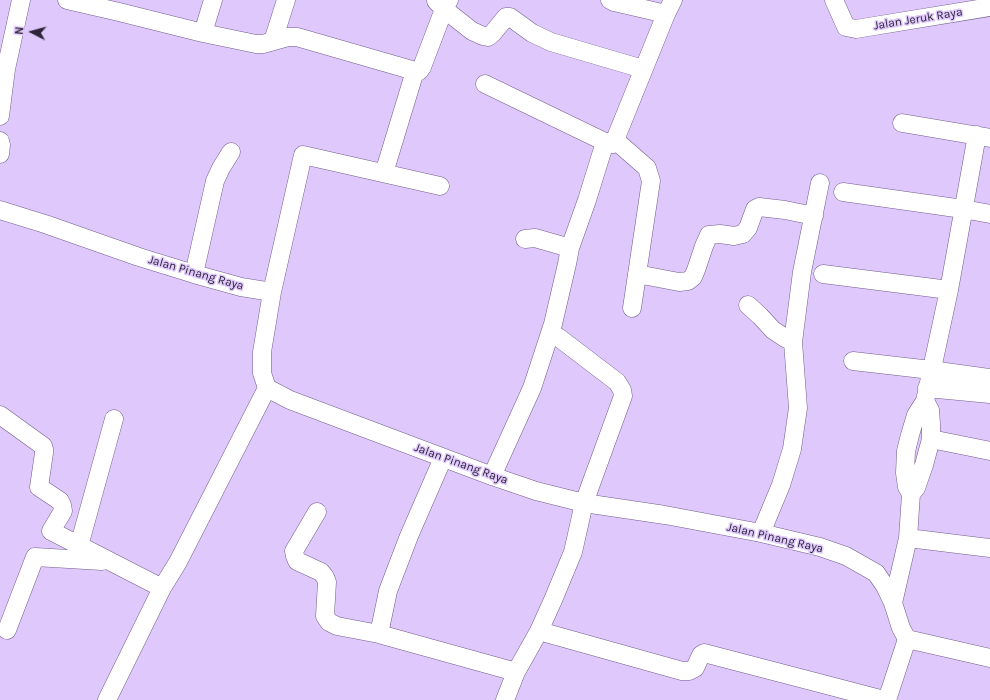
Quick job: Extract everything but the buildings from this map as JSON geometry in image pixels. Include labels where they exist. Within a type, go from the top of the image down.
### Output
[{"type":"street","points":[[0,116],[3,67],[21,0]]},
{"type":"street","points":[[66,0],[203,33],[256,44],[263,44],[288,37],[297,37],[415,71],[419,71],[422,67],[443,3],[472,31],[483,36],[488,37],[506,17],[510,17],[532,32],[551,42],[643,69]]},
{"type":"street","points":[[203,33],[213,0]]},
{"type":"street","points":[[273,41],[286,0]]},
{"type":"street","points":[[492,476],[532,388],[550,333],[570,248],[587,200],[610,141],[669,7],[614,2],[610,0]]},
{"type":"street","name":"Jalan Jeruk Raya","points":[[834,0],[846,27],[856,29],[990,7]]},
{"type":"street","points":[[384,173],[415,71]]},
{"type":"street","points":[[485,84],[610,141],[647,168],[652,181],[632,308]]},
{"type":"street","points":[[893,603],[908,538],[911,494],[907,487],[905,473],[906,451],[916,416],[926,394],[949,290],[963,209],[983,137],[902,123]]},
{"type":"street","points":[[0,141],[0,154]]},
{"type":"street","points":[[194,274],[215,181],[231,152]]},
{"type":"street","points":[[107,700],[162,588],[178,562],[267,388],[262,373],[262,352],[272,292],[303,155],[440,186]]},
{"type":"street","points":[[761,533],[781,485],[792,449],[798,408],[793,342],[802,272],[820,183]]},
{"type":"street","points":[[843,192],[990,214]]},
{"type":"street","points":[[637,274],[679,282],[688,281],[693,277],[704,246],[710,235],[720,234],[734,236],[743,234],[748,228],[754,209],[759,207],[785,210],[814,216]]},
{"type":"street","name":"Jalan Pinang Raya","points":[[0,210],[194,274],[241,287],[272,292]]},
{"type":"street","points":[[525,239],[535,238],[570,248]]},
{"type":"street","points":[[823,274],[949,290]]},
{"type":"street","points":[[748,305],[773,330],[793,342]]},
{"type":"street","points":[[505,700],[516,672],[539,630],[553,600],[572,552],[584,502],[622,396],[622,390],[617,382],[558,337],[550,333]]},
{"type":"street","points":[[853,361],[990,378]]},
{"type":"street","name":"Jalan Pinang Raya","points":[[267,388],[290,400],[443,458],[536,491],[584,502],[761,533],[820,547],[846,556],[876,573],[885,586],[893,603],[901,628],[907,639]]},
{"type":"street","points":[[926,394],[990,394]]},
{"type":"street","points":[[911,494],[916,488],[923,470],[930,439],[930,410],[926,394]]},
{"type":"street","points":[[0,415],[43,446],[44,453],[39,487],[60,501],[63,511],[51,531],[162,588]]},
{"type":"street","points":[[79,546],[114,419]]},
{"type":"street","points":[[930,439],[990,451]]},
{"type":"street","points":[[379,634],[388,591],[393,577],[443,458]]},
{"type":"street","points":[[317,512],[294,551],[297,561],[321,572],[325,576],[327,582],[325,616],[329,622],[337,626],[379,634],[516,672]]},
{"type":"street","points":[[908,538],[990,548]]},
{"type":"street","points":[[7,630],[35,557],[111,562]]},
{"type":"street","points":[[539,630],[682,671],[689,671],[694,668],[701,655],[704,653],[885,700],[907,639],[990,658]]}]
